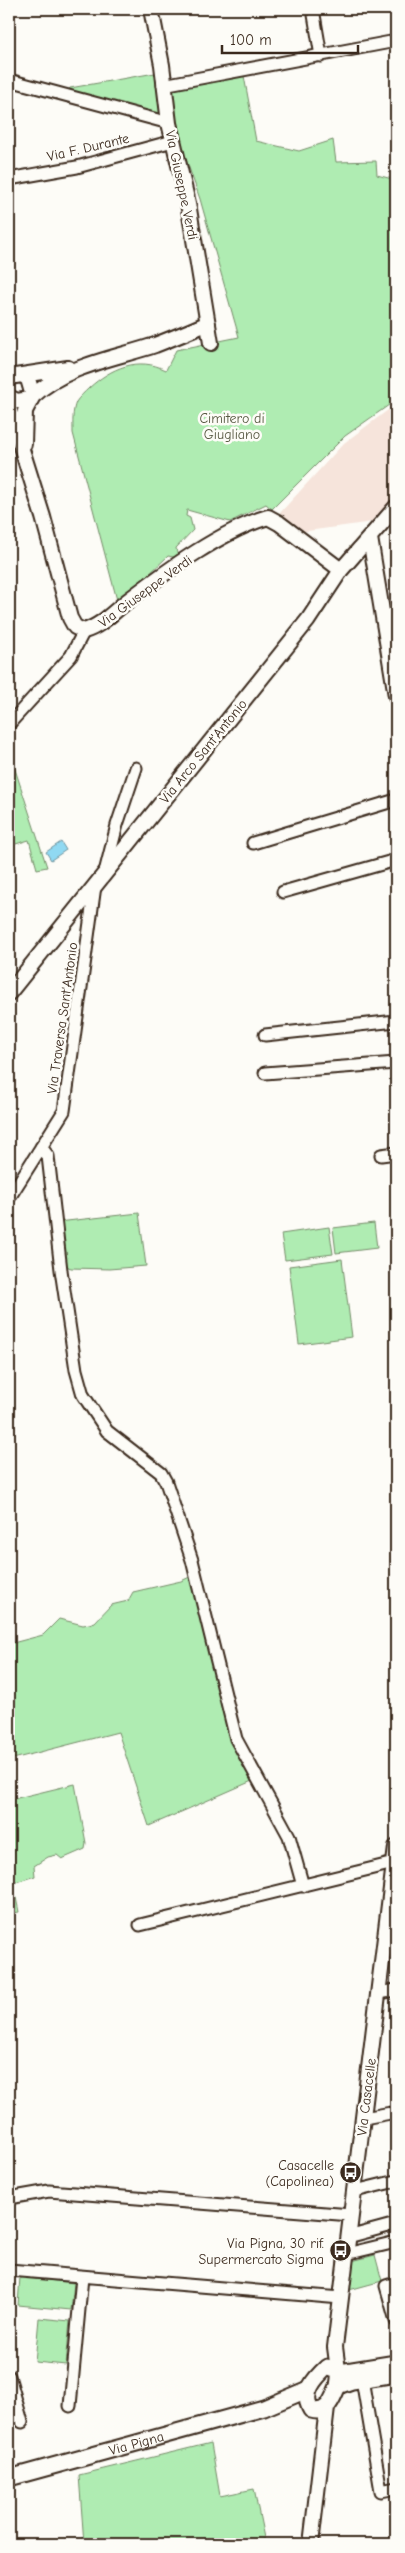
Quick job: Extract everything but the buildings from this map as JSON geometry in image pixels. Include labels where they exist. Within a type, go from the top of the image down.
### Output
[{"type":"main road","points":[[310,2409],[307,2399],[309,2389],[336,2374],[396,2363]]},
{"type":"main road","points":[[336,2374],[362,2379],[396,2374]]},
{"type":"main road","points":[[327,2408],[336,2374]]},
{"type":"main road","name":"Via Pigna","points":[[9,2478],[264,2408],[309,2389]]},
{"type":"main road","name":"Via Pigna","points":[[264,2408],[298,2406],[321,2411],[327,2408]]},
{"type":"street","name":"Via Giuseppe Verdi","points":[[151,9],[169,123],[188,203],[211,343]]},
{"type":"street","points":[[313,9],[320,56]]},
{"type":"street","points":[[163,85],[396,41]]},
{"type":"street","points":[[9,80],[169,123]]},
{"type":"street","name":"Via F. Durante","points":[[9,179],[77,167],[173,141]]},
{"type":"street","points":[[9,397],[17,401],[31,397],[55,378],[86,365],[155,345],[208,323]]},
{"type":"street","points":[[15,376],[86,365]]},
{"type":"street","points":[[15,376],[28,379],[31,397]]},
{"type":"street","name":"Via Giuseppe Verdi","points":[[24,455],[23,428],[31,397]]},
{"type":"street","name":"Via Giuseppe Verdi","points":[[9,408],[70,618],[75,627],[84,632],[94,629],[130,599],[183,562],[246,524],[268,518],[279,523],[341,570]]},
{"type":"street","name":"Via Arco Sant'Antonio","points":[[9,993],[308,620],[341,570],[396,507]]},
{"type":"street","points":[[370,538],[396,696]]},
{"type":"street","points":[[9,724],[71,656],[84,632]]},
{"type":"street","name":"Via Traversa Sant'Antonio","points":[[9,1198],[64,1111],[100,881],[116,824],[136,768]]},
{"type":"street","points":[[253,843],[396,800]]},
{"type":"street","points":[[284,892],[396,860]]},
{"type":"street","points":[[266,1034],[396,1021]]},
{"type":"street","points":[[265,1073],[396,1063]]},
{"type":"street","points":[[41,1147],[48,1156],[61,1270],[76,1370],[83,1395],[106,1431],[161,1473],[166,1482],[192,1560],[236,1740],[289,1836],[303,1886]]},
{"type":"street","points":[[381,1155],[396,1154]]},
{"type":"street","name":"Via Casacelle","points":[[336,2374],[335,2347],[396,1847]]},
{"type":"street","points":[[140,1925],[394,1863]]},
{"type":"street","points":[[379,1994],[396,1990]]},
{"type":"street","points":[[364,2118],[396,2112]]},
{"type":"street","points":[[354,2191],[396,2181]]},
{"type":"street","points":[[9,2198],[49,2190],[351,2215]]},
{"type":"street","points":[[348,2237],[396,2224]]},
{"type":"street","points":[[346,2254],[396,2242]]},
{"type":"street","points":[[9,2270],[341,2298]]},
{"type":"street","points":[[70,2406],[82,2277]]},
{"type":"street","points":[[396,2283],[386,2286],[396,2321]]},
{"type":"street","points":[[9,2376],[22,2422]]},
{"type":"street","points":[[362,2379],[381,2491],[396,2488]]},
{"type":"street","points":[[311,2544],[327,2408]]},
{"type":"street","points":[[310,2409],[317,2418],[323,2438]]},
{"type":"shaded area","points":[[396,404],[396,501],[380,521],[300,532],[279,514],[344,443]]},
{"type":"green space","points":[[155,73],[161,116],[66,92],[70,88]]},
{"type":"green space","name":"Cimitero di Giugliano","points":[[244,76],[256,141],[299,151],[333,140],[336,162],[376,161],[377,175],[396,180],[396,400],[345,436],[272,509],[266,504],[230,522],[187,510],[186,516],[190,518],[193,530],[176,548],[178,558],[168,556],[118,604],[73,433],[75,406],[79,398],[97,381],[125,366],[145,364],[166,370],[176,350],[239,337],[200,199],[181,145],[171,88]]},
{"type":"green space","points":[[9,751],[47,867],[37,869],[29,840],[9,846]]},
{"type":"green space","points":[[139,1213],[146,1266],[109,1269],[71,1268],[66,1266],[58,1222]]},
{"type":"green space","points":[[374,1223],[377,1248],[336,1253],[333,1228]]},
{"type":"green space","points":[[329,1227],[333,1254],[285,1260],[281,1234]]},
{"type":"green space","points":[[342,1259],[352,1337],[299,1344],[289,1266]]},
{"type":"green space","points":[[192,1576],[253,1779],[252,1781],[149,1826],[118,1732],[9,1760],[9,1644],[43,1635],[59,1619],[83,1625],[95,1622],[111,1605],[128,1601],[133,1592],[181,1581]]},
{"type":"green space","points":[[75,1784],[86,1843],[85,1849],[62,1859],[57,1855],[48,1857],[34,1866],[35,1876],[13,1883],[19,1912],[9,1914],[9,1800]]},
{"type":"green space","points":[[375,2255],[382,2281],[349,2290],[352,2261]]},
{"type":"green space","points":[[20,2277],[74,2283],[71,2310],[18,2305]]},
{"type":"green space","points":[[39,2318],[70,2321],[66,2365],[35,2362]]},
{"type":"green space","points":[[211,2443],[220,2496],[254,2489],[265,2543],[84,2544],[79,2475]]},
{"type":"water","points":[[61,842],[66,850],[51,860],[46,852]]},
{"type":"place","name":"Casacelle (Capolinea)","points":[[350,2173]]},
{"type":"place","name":"Via Pigna, 30 rif. Supermercato Sigma","points":[[340,2251]]}]
